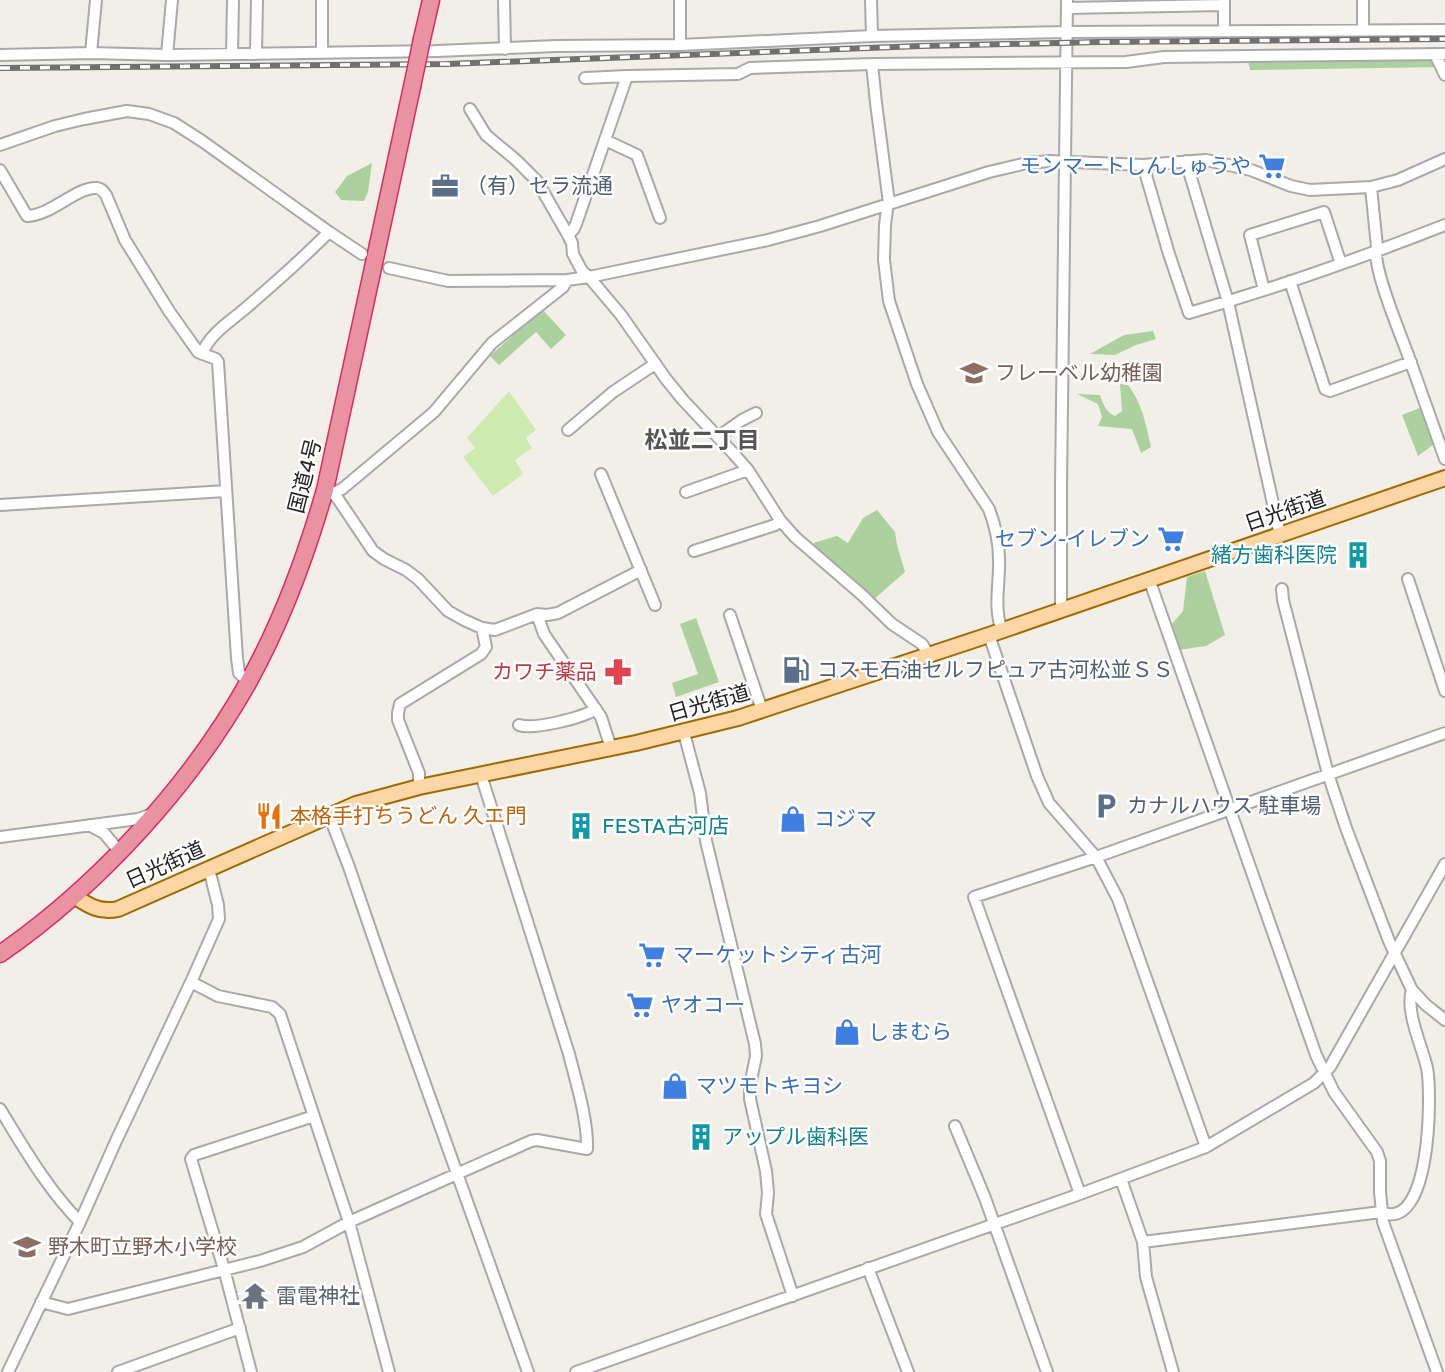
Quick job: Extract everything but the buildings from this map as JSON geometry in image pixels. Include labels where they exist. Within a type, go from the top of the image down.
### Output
[{"type":"highway","name":"国道4号","points":[[74,896],[154,813],[210,742],[248,682],[299,573],[329,492],[431,0]]},
{"type":"highway","points":[[0,954],[74,896]]},
{"type":"main road","name":"日光街道","points":[[74,896],[98,910],[118,909],[376,798],[684,733],[762,710],[996,633],[1445,478]]},
{"type":"street","points":[[91,53],[96,0]]},
{"type":"street","points":[[167,55],[172,0]]},
{"type":"street","points":[[256,54],[257,0]]},
{"type":"street","points":[[322,0],[322,52]]},
{"type":"street","points":[[504,0],[505,49]]},
{"type":"street","points":[[680,0],[680,45]]},
{"type":"street","points":[[871,0],[872,36]]},
{"type":"street","points":[[1363,0],[1363,30]]},
{"type":"street","points":[[232,54],[233,1]]},
{"type":"street","points":[[1061,610],[1067,4],[1224,2],[1224,32]]},
{"type":"street","points":[[0,55],[505,49],[1067,32],[1445,30]]},
{"type":"street","points":[[585,78],[738,74],[750,68],[872,64],[1126,62],[1164,57],[1440,54],[1445,75]]},
{"type":"street","points":[[872,64],[890,203],[887,209],[884,260],[889,301],[917,384],[938,432],[989,509],[994,523],[999,560],[996,633],[1037,776],[1049,803],[1096,857],[1118,899],[1206,1147]]},
{"type":"street","points":[[568,234],[576,224],[627,76]]},
{"type":"street","points":[[470,109],[486,135],[537,181],[568,234],[573,254],[582,271],[621,315],[683,400],[748,470],[779,520],[892,624],[922,644],[929,655]]},
{"type":"street","points":[[0,145],[83,119],[127,111],[149,114],[174,122],[362,254]]},
{"type":"street","points":[[605,141],[637,155],[660,218]]},
{"type":"street","points":[[389,268],[448,281],[567,280],[589,277],[768,240],[989,172],[1027,163],[1050,161],[1143,165],[1206,160],[1251,170],[1310,190],[1371,187],[1398,180],[1445,159]]},
{"type":"street","points":[[1186,161],[1228,302],[1280,535]]},
{"type":"street","points":[[1143,165],[1189,313],[1375,253],[1445,225]]},
{"type":"street","points":[[0,170],[27,216],[45,212],[89,190],[97,188],[103,191],[125,240],[198,352],[218,362],[237,658],[239,673],[248,682]]},
{"type":"street","points":[[1371,187],[1377,247],[1375,253],[1396,325],[1445,459]]},
{"type":"street","points":[[1264,290],[1250,235],[1324,212],[1341,264]]},
{"type":"street","points":[[202,354],[205,344],[215,334],[329,232]]},
{"type":"street","points":[[567,280],[563,287],[492,343],[434,412],[342,489],[329,492],[373,551],[418,579],[448,611],[482,628],[495,630],[537,614],[558,613],[641,570]]},
{"type":"street","points":[[1290,281],[1325,389],[1329,391],[1411,362]]},
{"type":"street","points":[[568,430],[613,392],[655,364]]},
{"type":"street","points":[[718,437],[756,413]]},
{"type":"street","points":[[686,492],[748,470]]},
{"type":"street","points":[[601,474],[655,605]]},
{"type":"street","points":[[0,505],[226,491]]},
{"type":"street","points":[[694,551],[775,525],[779,520]]},
{"type":"street","points":[[1149,579],[1316,1055],[1334,1092],[1377,1152],[1380,1161],[1381,1212],[1437,1372]]},
{"type":"street","points":[[1408,579],[1445,691]]},
{"type":"street","points":[[1283,589],[1283,600],[1328,774],[1346,828],[1395,954],[1412,990],[1445,1020]]},
{"type":"street","points":[[537,614],[544,634],[601,717],[611,748]]},
{"type":"street","points":[[730,615],[762,710]]},
{"type":"street","points":[[419,787],[419,773],[398,720],[400,704],[481,654],[486,647],[482,628]]},
{"type":"street","points":[[519,725],[531,727],[582,716],[596,709]]},
{"type":"street","points":[[684,733],[700,793],[706,841],[755,1044],[750,1099],[766,1171],[766,1214],[793,1296]]},
{"type":"street","points":[[1080,1194],[974,897],[1096,857],[1445,733]]},
{"type":"street","points":[[41,1302],[68,1309],[260,1261],[303,1247],[349,1222],[531,1141],[587,1149],[580,1097],[569,1054],[481,775]]},
{"type":"street","points":[[0,837],[138,819],[154,813]]},
{"type":"street","points":[[329,816],[528,1372]]},
{"type":"street","points":[[89,825],[104,833],[119,851]]},
{"type":"street","points":[[576,1372],[1206,1147],[1314,1083],[1330,1067],[1445,864]]},
{"type":"street","points":[[8,1372],[219,919],[218,905],[207,870]]},
{"type":"street","points":[[191,982],[218,996],[272,1007],[280,1014],[349,1222],[389,1372]]},
{"type":"street","points":[[1143,1242],[1381,1212],[1387,1215],[1401,1212],[1413,1205],[1429,1130],[1430,1110],[1427,1068],[1409,998],[1412,990]]},
{"type":"street","points":[[0,1109],[26,1153],[80,1222]]},
{"type":"street","points":[[251,1372],[191,1159],[194,1155],[314,1115]]},
{"type":"street","points":[[955,1126],[971,1160],[1047,1372]]},
{"type":"street","points":[[1121,1179],[1143,1242],[1146,1277],[1173,1372]]},
{"type":"street","points":[[868,1268],[908,1372]]},
{"type":"street","points":[[118,1372],[240,1328]]},
{"type":"green space","points":[[1445,54],[1445,67],[1250,70],[1247,56]]},
{"type":"green space","points":[[372,163],[364,201],[341,200],[335,192],[347,176]]},
{"type":"green space","points":[[542,309],[566,335],[551,349],[536,332],[499,365],[490,356]]},
{"type":"green space","points":[[1153,331],[1156,339],[1115,355],[1090,354],[1124,335]]},
{"type":"green space","points":[[1120,384],[1128,385],[1143,414],[1151,447],[1141,453],[1132,429],[1098,426],[1102,417],[1098,404],[1077,394],[1100,395],[1107,410],[1115,416],[1122,411]]},
{"type":"green space","points":[[509,391],[536,430],[526,438],[532,448],[515,460],[523,474],[493,496],[463,457],[475,448],[467,438]]},
{"type":"green space","points":[[1430,404],[1441,439],[1418,456],[1402,415]]},
{"type":"green space","points":[[877,510],[895,532],[905,572],[873,600],[813,543],[837,536],[848,543],[863,518]]},
{"type":"green space","points":[[1205,571],[1225,635],[1206,646],[1178,650],[1172,624],[1183,611],[1187,577]]},
{"type":"green space","points":[[696,618],[719,682],[676,697],[672,683],[698,674],[680,624]]},
{"type":"railway","points":[[0,68],[447,64],[921,46],[1445,39]]},
{"type":"place","name":"モンマートしんしゅうや","points":[[1272,166]]},
{"type":"place","name":"（有）セラ流通","points":[[445,186]]},
{"type":"place","name":"フレーベル幼稚園","points":[[974,373]]},
{"type":"place","name":"セブン-イレブン","points":[[1171,539]]},
{"type":"place","name":"緒方歯科医院","points":[[1358,555]]},
{"type":"place","name":"コスモ石油セルフピュア古河松並ＳＳ","points":[[796,670]]},
{"type":"place","name":"カワチ薬品","points":[[618,672]]},
{"type":"place","name":"カナルハウス 駐車場","points":[[1106,806]]},
{"type":"place","name":"本格手打ちうどん 久エ門","points":[[269,816]]},
{"type":"place","name":"コジマ","points":[[793,819]]},
{"type":"place","name":"FESTA古河店","points":[[581,826]]},
{"type":"place","name":"マーケットシティ古河","points":[[652,955]]},
{"type":"place","name":"ヤオコー","points":[[640,1005]]},
{"type":"place","name":"しまむら","points":[[847,1032]]},
{"type":"place","name":"マツモトキヨシ","points":[[675,1086]]},
{"type":"place","name":"アップル歯科医","points":[[701,1137]]},
{"type":"place","name":"野木町立野木小学校","points":[[27,1247]]},
{"type":"place","name":"雷電神社","points":[[255,1296]]},
{"type":"district","name":"松並二丁目","points":[[702,440]]}]
